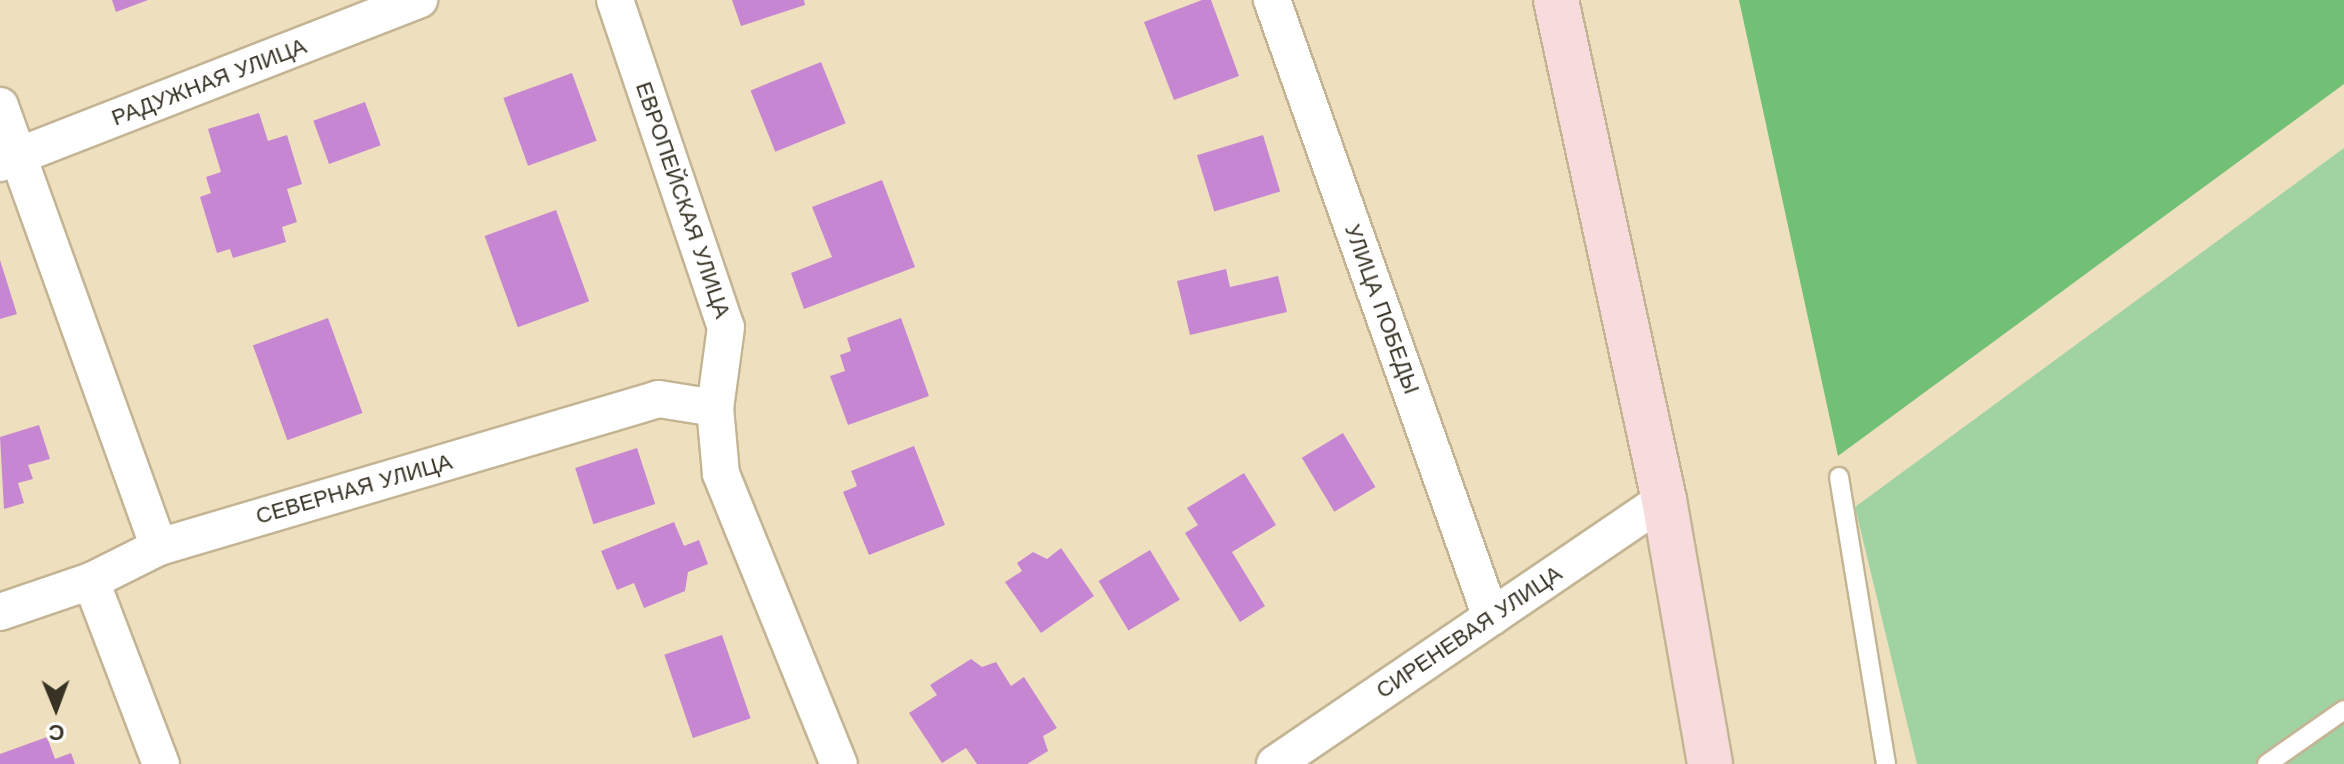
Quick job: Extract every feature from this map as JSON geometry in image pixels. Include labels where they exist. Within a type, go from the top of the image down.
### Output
[{"type":"main road","points":[[1556,0],[1664,500],[1710,764]]},
{"type":"street","name":"РАДУЖНАЯ УЛИЦА","points":[[10,159],[419,0]]},
{"type":"street","name":"ЕВРОПЕЙСКАЯ УЛИЦА","points":[[615,0],[726,327],[715,408],[721,474],[839,764]]},
{"type":"street","name":"УЛИЦА ПОБЕДЫ","points":[[1272,0],[1491,617]]},
{"type":"street","points":[[0,106],[10,159],[159,547]]},
{"type":"street","name":"СЕВЕРНАЯ УЛИЦА","points":[[0,612],[91,581],[159,547],[659,399],[715,408]]},
{"type":"street","name":"СИРЕНЕВАЯ УЛИЦА","points":[[1275,764],[1664,500]]},
{"type":"street","points":[[91,581],[161,764]]},
{"type":"lane","points":[[1839,477],[1886,764]]},
{"type":"lane","points":[[2267,764],[2344,710]]},
{"type":"green space","points":[[1739,0],[2344,0],[2344,84],[1838,456]]},
{"type":"green space","points":[[2344,148],[2344,764],[1917,764],[1855,507]]},
{"type":"building","points":[[112,0],[148,0],[116,12]]},
{"type":"building","points":[[732,0],[804,0],[805,5],[741,26]]},
{"type":"building","points":[[1202,0],[1211,0],[1239,76],[1174,100],[1144,22]]},
{"type":"building","points":[[821,62],[846,123],[775,152],[751,90]]},
{"type":"building","points":[[572,73],[597,141],[528,166],[503,98]]},
{"type":"building","points":[[365,102],[381,145],[329,164],[313,121]]},
{"type":"building","points":[[259,113],[268,141],[287,135],[302,184],[287,189],[297,222],[282,227],[286,242],[233,258],[230,249],[217,253],[200,197],[211,193],[206,177],[221,172],[208,129]]},
{"type":"building","points":[[1263,135],[1280,191],[1214,212],[1197,155]]},
{"type":"building","points":[[882,180],[915,267],[804,309],[791,273],[832,257],[812,207]]},
{"type":"building","points":[[556,210],[589,301],[518,327],[485,236]]},
{"type":"building","points":[[0,260],[17,314],[0,319]]},
{"type":"building","points":[[1226,269],[1230,287],[1278,276],[1287,312],[1190,335],[1177,281]]},
{"type":"building","points":[[328,318],[363,413],[287,440],[253,345]]},
{"type":"building","points":[[901,318],[929,396],[848,425],[830,376],[845,371],[840,355],[851,351],[847,338]]},
{"type":"building","points":[[39,425],[50,459],[28,465],[33,479],[18,483],[24,503],[4,509],[0,437]]},
{"type":"building","points":[[1343,433],[1375,487],[1334,512],[1302,458]]},
{"type":"building","points":[[914,446],[945,525],[869,555],[843,492],[857,486],[851,471]]},
{"type":"building","points":[[637,448],[655,504],[593,524],[575,468]]},
{"type":"building","points":[[1244,473],[1276,525],[1232,552],[1265,606],[1240,622],[1185,533],[1198,525],[1187,508]]},
{"type":"building","points":[[674,522],[684,546],[699,540],[708,564],[688,572],[685,591],[644,608],[634,583],[617,590],[601,551]]},
{"type":"building","points":[[1061,548],[1094,596],[1041,633],[1005,582],[1022,571],[1017,563],[1033,552],[1047,559]]},
{"type":"building","points":[[1150,550],[1180,600],[1128,631],[1099,581]]},
{"type":"building","points":[[722,635],[751,718],[693,738],[664,655]]},
{"type":"building","points":[[971,659],[982,667],[996,662],[1011,686],[1024,677],[1057,728],[1043,736],[1048,751],[1027,764],[977,764],[966,748],[942,763],[909,713],[937,695],[930,685]]},
{"type":"building","points":[[47,737],[55,759],[71,753],[75,764],[0,764],[0,754]]}]
